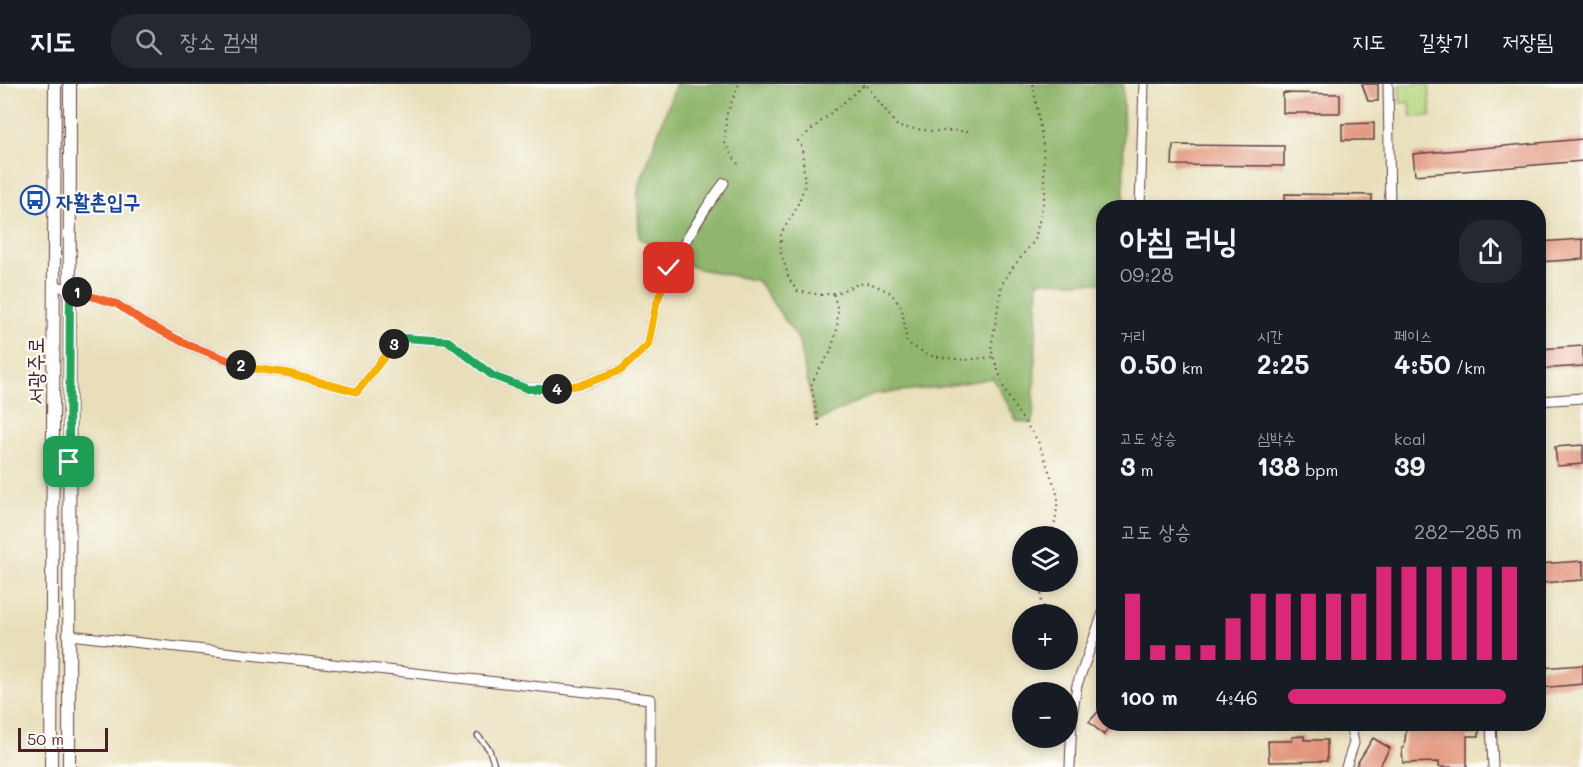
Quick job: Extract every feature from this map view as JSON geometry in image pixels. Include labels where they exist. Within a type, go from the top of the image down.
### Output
[{"type":"street","name":"서광주로","points":[[51,767],[55,84]]},
{"type":"street","name":"서광주로","points":[[69,767],[70,84]]},
{"type":"street","points":[[1140,200],[1144,84]]},
{"type":"street","points":[[1388,84],[1390,200]]},
{"type":"street","points":[[54,285],[117,304],[143,322],[189,345],[249,368],[287,373],[357,392],[395,342],[403,338],[448,341],[493,376],[528,389],[557,389],[584,384],[621,370],[648,345],[656,305],[669,268],[724,183]]},
{"type":"street","points":[[1546,401],[1583,398]]},
{"type":"street","points":[[1070,767],[1072,716],[1077,685],[1096,632]]},
{"type":"street","points":[[69,635],[650,699],[650,767]]},
{"type":"street","points":[[1346,767],[1354,742],[1352,731]]},
{"type":"street","points":[[1491,731],[1492,767]]},
{"type":"lane","points":[[478,735],[489,750],[495,767]]},
{"type":"path","points":[[738,164],[725,144],[726,116],[739,84]]},
{"type":"path","points":[[1033,84],[1043,145],[1045,194],[1035,240],[1002,284],[991,349],[1005,391],[1038,441],[1054,484],[1058,497],[1054,526]]},
{"type":"path","points":[[970,131],[933,131],[898,127],[868,87],[863,85],[798,141],[802,147],[805,186],[795,210],[781,233],[781,253],[789,279],[797,291],[822,295],[870,283],[891,293],[902,308],[907,343],[930,356],[964,360],[993,357]]},
{"type":"path","points":[[819,426],[811,384],[830,353],[837,330],[838,310],[832,293]]},
{"type":"green space","points":[[676,84],[1123,84],[1124,200],[1096,200],[1096,283],[1038,281],[1033,423],[1017,421],[993,378],[941,387],[873,394],[816,422],[798,339],[758,281],[695,268],[639,238],[638,189]]},
{"type":"green space","points":[[1399,84],[1429,84],[1431,116],[1411,117],[1410,102],[1400,103]]},
{"type":"building","points":[[1362,84],[1378,84],[1378,101],[1368,101]]},
{"type":"building","points":[[1283,93],[1340,94],[1340,113],[1283,113]]},
{"type":"building","points":[[1374,123],[1374,140],[1342,140],[1342,124]]},
{"type":"building","points":[[1583,139],[1583,161],[1415,175],[1413,154]]},
{"type":"building","points":[[1173,145],[1284,146],[1284,166],[1172,165]]},
{"type":"building","points":[[1285,194],[1372,195],[1372,200],[1285,200]]},
{"type":"building","points":[[1583,239],[1583,259],[1546,262],[1546,242]]},
{"type":"building","points":[[1583,346],[1583,366],[1546,369],[1546,349]]},
{"type":"building","points":[[1583,445],[1583,464],[1557,466],[1555,447]]},
{"type":"building","points":[[1583,561],[1583,580],[1546,583],[1546,564]]},
{"type":"building","points":[[1583,665],[1583,684],[1546,687],[1546,668]]},
{"type":"building","points":[[1096,714],[1096,728],[1089,722]]},
{"type":"building","points":[[1406,731],[1479,731],[1479,736],[1467,736],[1467,767],[1439,767],[1439,762],[1403,763],[1402,748],[1404,748]]},
{"type":"building","points":[[1304,736],[1304,740],[1327,740],[1327,761],[1269,762],[1268,741],[1292,741],[1292,737]]},
{"type":"building","points":[[1373,738],[1390,748],[1379,767],[1355,767]]},
{"type":"place","name":"자활촌입구","points":[[35,200]]},
{"type":"route","points":[[69,462],[70,290],[117,304],[143,322],[189,345],[249,368],[287,373],[357,392],[395,342],[403,338],[448,341],[493,376],[528,389],[557,389],[584,384],[621,370],[648,345],[656,305],[669,268]]}]
